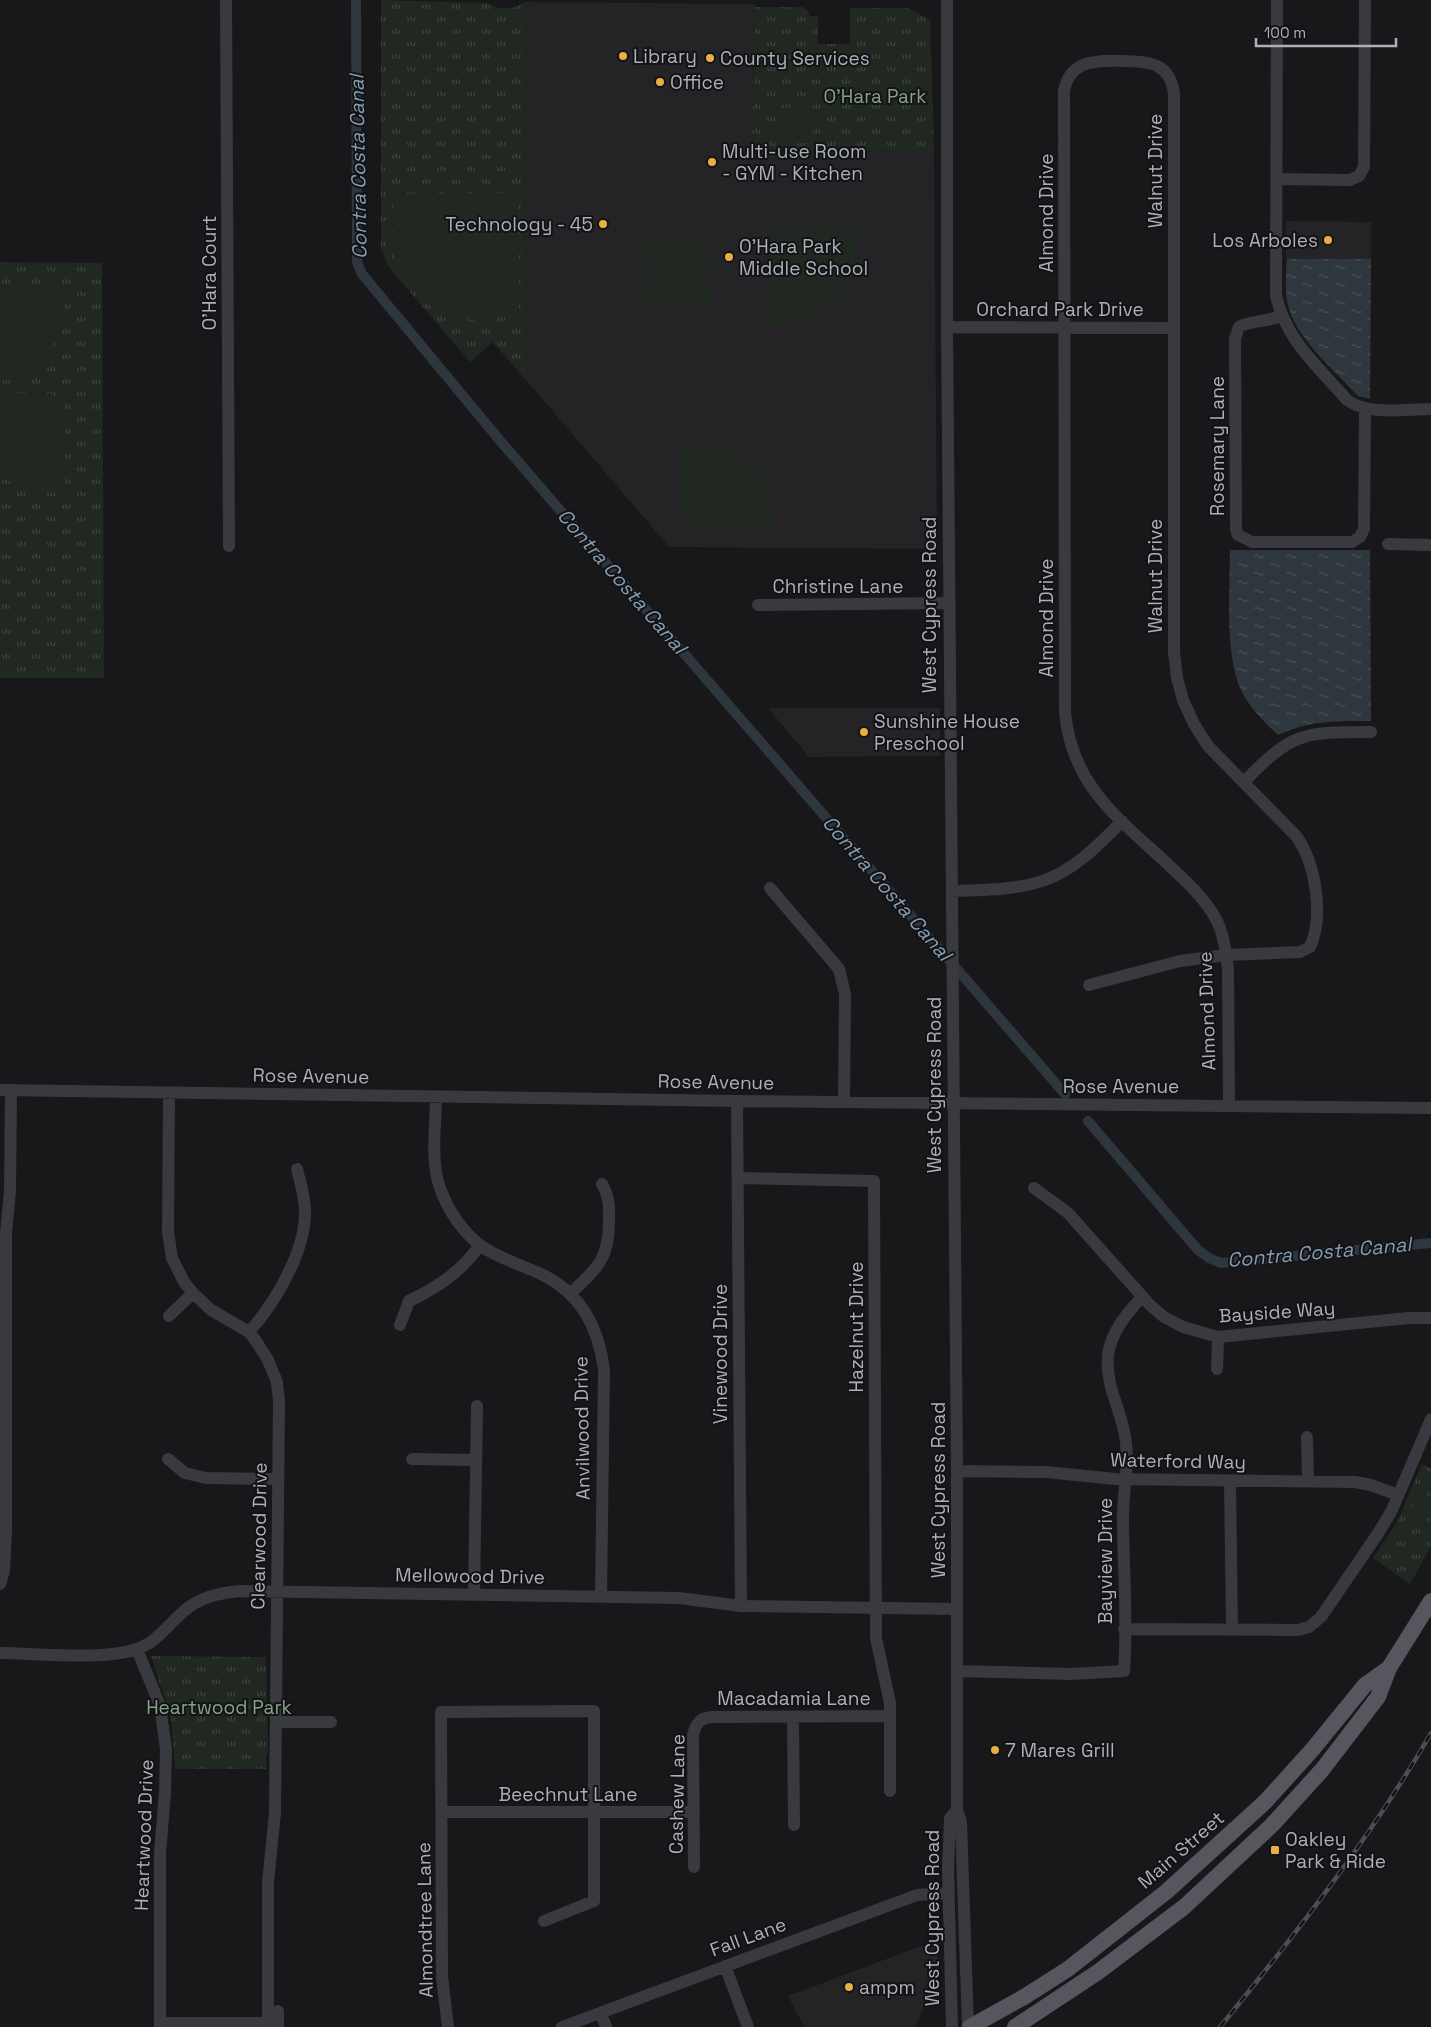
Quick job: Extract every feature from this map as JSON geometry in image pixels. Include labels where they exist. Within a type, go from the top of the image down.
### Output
[{"type":"main road","name":"Main Street","points":[[1015,2027],[1098,1972],[1184,1907],[1256,1842],[1293,1803],[1343,1744],[1378,1697],[1389,1668],[1431,1601]]},
{"type":"main road","name":"Main Street","points":[[969,2027],[1024,1997],[1068,1969],[1166,1892],[1265,1802],[1312,1750],[1365,1685],[1389,1668]]},
{"type":"street","name":"O'Hara Court","points":[[226,0],[229,546]]},
{"type":"street","name":"West Cypress Road","points":[[947,0],[948,604],[957,1471],[957,1810],[961,1822],[969,2027]]},
{"type":"street","points":[[1277,0],[1276,296],[1281,316],[1290,335],[1348,400],[1357,407],[1365,409],[1431,409]]},
{"type":"street","points":[[1277,179],[1350,180],[1359,176],[1364,167],[1365,0]]},
{"type":"street","name":"Almond Drive","points":[[1167,73],[1157,66],[1144,62],[1090,62],[1080,66],[1071,74],[1064,91],[1065,713],[1067,735],[1073,756],[1083,777],[1097,796],[1197,891],[1218,923],[1226,955],[1229,1106]]},
{"type":"street","name":"Walnut Drive","points":[[1089,985],[1160,965],[1226,955],[1300,952],[1310,947],[1316,926],[1315,882],[1306,850],[1297,837],[1208,746],[1194,724],[1183,700],[1177,678],[1174,652],[1174,93],[1172,82],[1167,73]]},
{"type":"street","name":"Rosemary Lane","points":[[1281,316],[1271,320],[1245,323],[1239,327],[1235,339],[1236,529],[1238,535],[1245,541],[1252,542],[1352,542],[1360,537],[1364,529],[1365,409]]},
{"type":"street","name":"Orchard Park Drive","points":[[947,327],[1174,328]]},
{"type":"street","points":[[1388,544],[1431,545]]},
{"type":"street","name":"Christine Lane","points":[[758,605],[948,604]]},
{"type":"street","points":[[1244,782],[1279,748],[1295,739],[1313,733],[1370,732]]},
{"type":"street","points":[[952,891],[1005,890],[1041,882],[1080,862],[1122,821]]},
{"type":"street","points":[[770,888],[839,969],[845,994],[844,1102]]},
{"type":"street","points":[[0,1584],[4,1571],[6,1531],[6,1251],[10,1192],[5,1090]]},
{"type":"street","name":"Rose Avenue","points":[[5,1090],[169,1094],[1431,1108]]},
{"type":"street","name":"Clearwood Drive","points":[[169,1094],[168,1232],[172,1258],[184,1282],[193,1294],[211,1310],[249,1332],[268,1360],[276,1382],[279,1402],[275,1812],[268,1882],[273,2025]]},
{"type":"street","name":"Anvilwood Drive","points":[[436,1097],[435,1159],[439,1186],[451,1214],[480,1245],[496,1256],[544,1276],[570,1294],[580,1304],[597,1333],[604,1370],[601,1597]]},
{"type":"street","name":"Vinewood Drive","points":[[738,1101],[741,1606]]},
{"type":"street","points":[[249,1332],[272,1304],[297,1252],[303,1231],[305,1210],[297,1169]]},
{"type":"street","name":"Hazelnut Drive","points":[[738,1178],[874,1181],[876,1608]]},
{"type":"street","points":[[570,1294],[600,1263],[609,1241],[609,1198],[602,1184]]},
{"type":"street","name":"Bayside Way","points":[[1034,1188],[1068,1213],[1142,1297],[1164,1317],[1183,1327],[1218,1337],[1431,1318]]},
{"type":"street","points":[[400,1325],[409,1301],[430,1291],[459,1271],[480,1245]]},
{"type":"street","points":[[169,1316],[193,1294]]},
{"type":"street","name":"Bayview Drive","points":[[956,1671],[1122,1673],[1126,1445],[1123,1423],[1110,1389],[1108,1353],[1114,1335],[1123,1319],[1142,1297]]},
{"type":"street","points":[[1216,1369],[1218,1337]]},
{"type":"street","points":[[474,1595],[477,1406]]},
{"type":"street","points":[[1124,1629],[1298,1630],[1309,1627],[1321,1617],[1379,1532],[1398,1494],[1431,1418]]},
{"type":"street","points":[[1307,1437],[1308,1481]]},
{"type":"street","points":[[168,1459],[185,1473],[206,1478],[278,1479]]},
{"type":"street","points":[[412,1459],[476,1460]]},
{"type":"street","name":"Waterford Way","points":[[957,1471],[1046,1472],[1125,1479],[1355,1482],[1398,1494]]},
{"type":"street","points":[[1230,1480],[1232,1629]]},
{"type":"street","name":"Mellowood Drive","points":[[0,1653],[107,1654],[136,1649],[160,1636],[184,1611],[203,1599],[221,1593],[277,1592],[679,1598],[741,1606],[958,1609]]},
{"type":"street","points":[[876,1608],[876,1638],[888,1685],[890,1791]]},
{"type":"street","name":"Heartwood Drive","points":[[136,1649],[160,1706],[166,1749],[166,1793],[160,1854],[160,2025]]},
{"type":"street","name":"Almondtree Lane","points":[[448,2027],[442,1977],[441,1712],[594,1711],[594,1813]]},
{"type":"street","name":"Macadamia Lane","points":[[698,1722],[704,1718],[712,1717],[890,1716]]},
{"type":"street","points":[[793,1717],[794,1825]]},
{"type":"street","points":[[276,1722],[331,1722]]},
{"type":"street","name":"Cashew Lane","points":[[694,1867],[693,1735],[698,1722]]},
{"type":"street","name":"West Cypress Road","points":[[952,2027],[948,1893],[950,1818],[957,1810]]},
{"type":"street","name":"Beechnut Lane","points":[[442,1812],[694,1812]]},
{"type":"street","points":[[544,1921],[594,1901],[594,1813]]},
{"type":"street","name":"Fall Lane","points":[[562,2027],[917,1895],[948,1893]]},
{"type":"street","points":[[725,1966],[748,2027]]},
{"type":"street","points":[[160,2025],[273,2025],[278,2011]]},
{"type":"street","points":[[601,2013],[606,2027]]},
{"type":"shaded area","name":"O'Hara Park Middle School","points":[[524,2],[755,4],[752,150],[934,152],[937,549],[669,547],[525,379]]},
{"type":"shaded area","name":"Los Arboles","points":[[1286,221],[1371,222],[1371,259],[1286,259]]},
{"type":"shaded area","name":"Sunshine House Preschool","points":[[768,708],[940,708],[940,756],[809,757]]},
{"type":"shaded area","points":[[921,1946],[937,1946],[938,1970],[916,2027],[804,2027],[788,1996]]},
{"type":"green space","points":[[381,0],[487,3],[496,7],[506,8],[516,7],[524,2],[525,379],[493,342],[470,362],[388,266],[381,248]]},
{"type":"green space","name":"O'Hara Park","points":[[755,7],[803,7],[809,12],[809,16],[818,16],[818,44],[850,44],[850,8],[908,8],[930,20],[934,152],[752,150]]},
{"type":"green space","points":[[781,108],[814,108],[814,123],[781,123]]},
{"type":"green space","points":[[780,128],[813,128],[813,143],[780,143]]},
{"type":"green space","points":[[508,193],[516,197],[518,201],[519,309],[506,317],[472,320],[448,314],[434,305],[400,266],[395,256],[391,212],[395,201],[404,194]]},
{"type":"green space","points":[[856,228],[855,268],[843,295],[813,318],[791,325],[768,326],[770,242],[774,233],[783,229]]},
{"type":"green space","points":[[643,241],[676,241],[676,260],[643,260]]},
{"type":"green space","points":[[678,242],[711,242],[711,261],[678,260]]},
{"type":"green space","points":[[0,262],[102,263],[104,678],[0,678]]},
{"type":"green space","points":[[643,262],[676,263],[676,282],[643,281]]},
{"type":"green space","points":[[678,263],[711,263],[711,282],[677,282]]},
{"type":"green space","points":[[643,284],[676,284],[676,303],[643,303]]},
{"type":"green space","points":[[678,284],[711,284],[711,303],[678,303]]},
{"type":"green space","points":[[0,291],[65,292],[61,324],[57,338],[50,350],[41,361],[30,369],[16,377],[0,382]]},
{"type":"green space","points":[[0,393],[52,394],[65,408],[65,494],[25,489],[0,476]]},
{"type":"green space","points":[[682,442],[708,444],[735,452],[761,472],[772,501],[774,530],[697,531],[685,527],[682,510]]},
{"type":"green space","points":[[1422,1464],[1431,1468],[1431,1546],[1410,1584],[1373,1558],[1397,1522]]},
{"type":"green space","points":[[1416,1500],[1431,1507],[1424,1527],[1407,1520]]},
{"type":"green space","name":"Heartwood Park","points":[[151,1656],[266,1657],[268,1754],[266,1754],[266,1769],[175,1769],[171,1718]]},
{"type":"water","points":[[1287,259],[1371,259],[1370,399],[1358,396],[1316,352],[1297,327],[1287,301]]},
{"type":"water","points":[[1230,550],[1370,550],[1371,721],[1335,721],[1313,724],[1278,735],[1255,711],[1243,694],[1233,663],[1229,624]]},
{"type":"waterway","name":"Contra Costa Canal","points":[[356,0],[357,262],[362,274],[502,443],[1065,1094]]},
{"type":"waterway","name":"Contra Costa Canal","points":[[1088,1121],[1198,1250],[1209,1258],[1221,1263],[1431,1243]]},
{"type":"railway","points":[[1220,2027],[1304,1921],[1358,1847],[1408,1772],[1431,1733]]},
{"type":"place","name":"Library","points":[[623,56]]},
{"type":"place","name":"County Services","points":[[710,58]]},
{"type":"place","name":"Office","points":[[660,82]]},
{"type":"place","name":"Multi-use Room - GYM - Kitchen","points":[[712,162]]},
{"type":"place","name":"Technology - 45","points":[[603,224]]},
{"type":"place","name":"Los Arboles","points":[[1328,240]]},
{"type":"place","name":"O'Hara Park Middle School","points":[[729,257]]},
{"type":"place","name":"Sunshine House Preschool","points":[[864,732]]},
{"type":"place","name":"7 Mares Grill","points":[[995,1750]]},
{"type":"place","name":"Oakley Park & Ride","points":[[1275,1850]]},
{"type":"place","name":"ampm","points":[[849,1987]]}]
